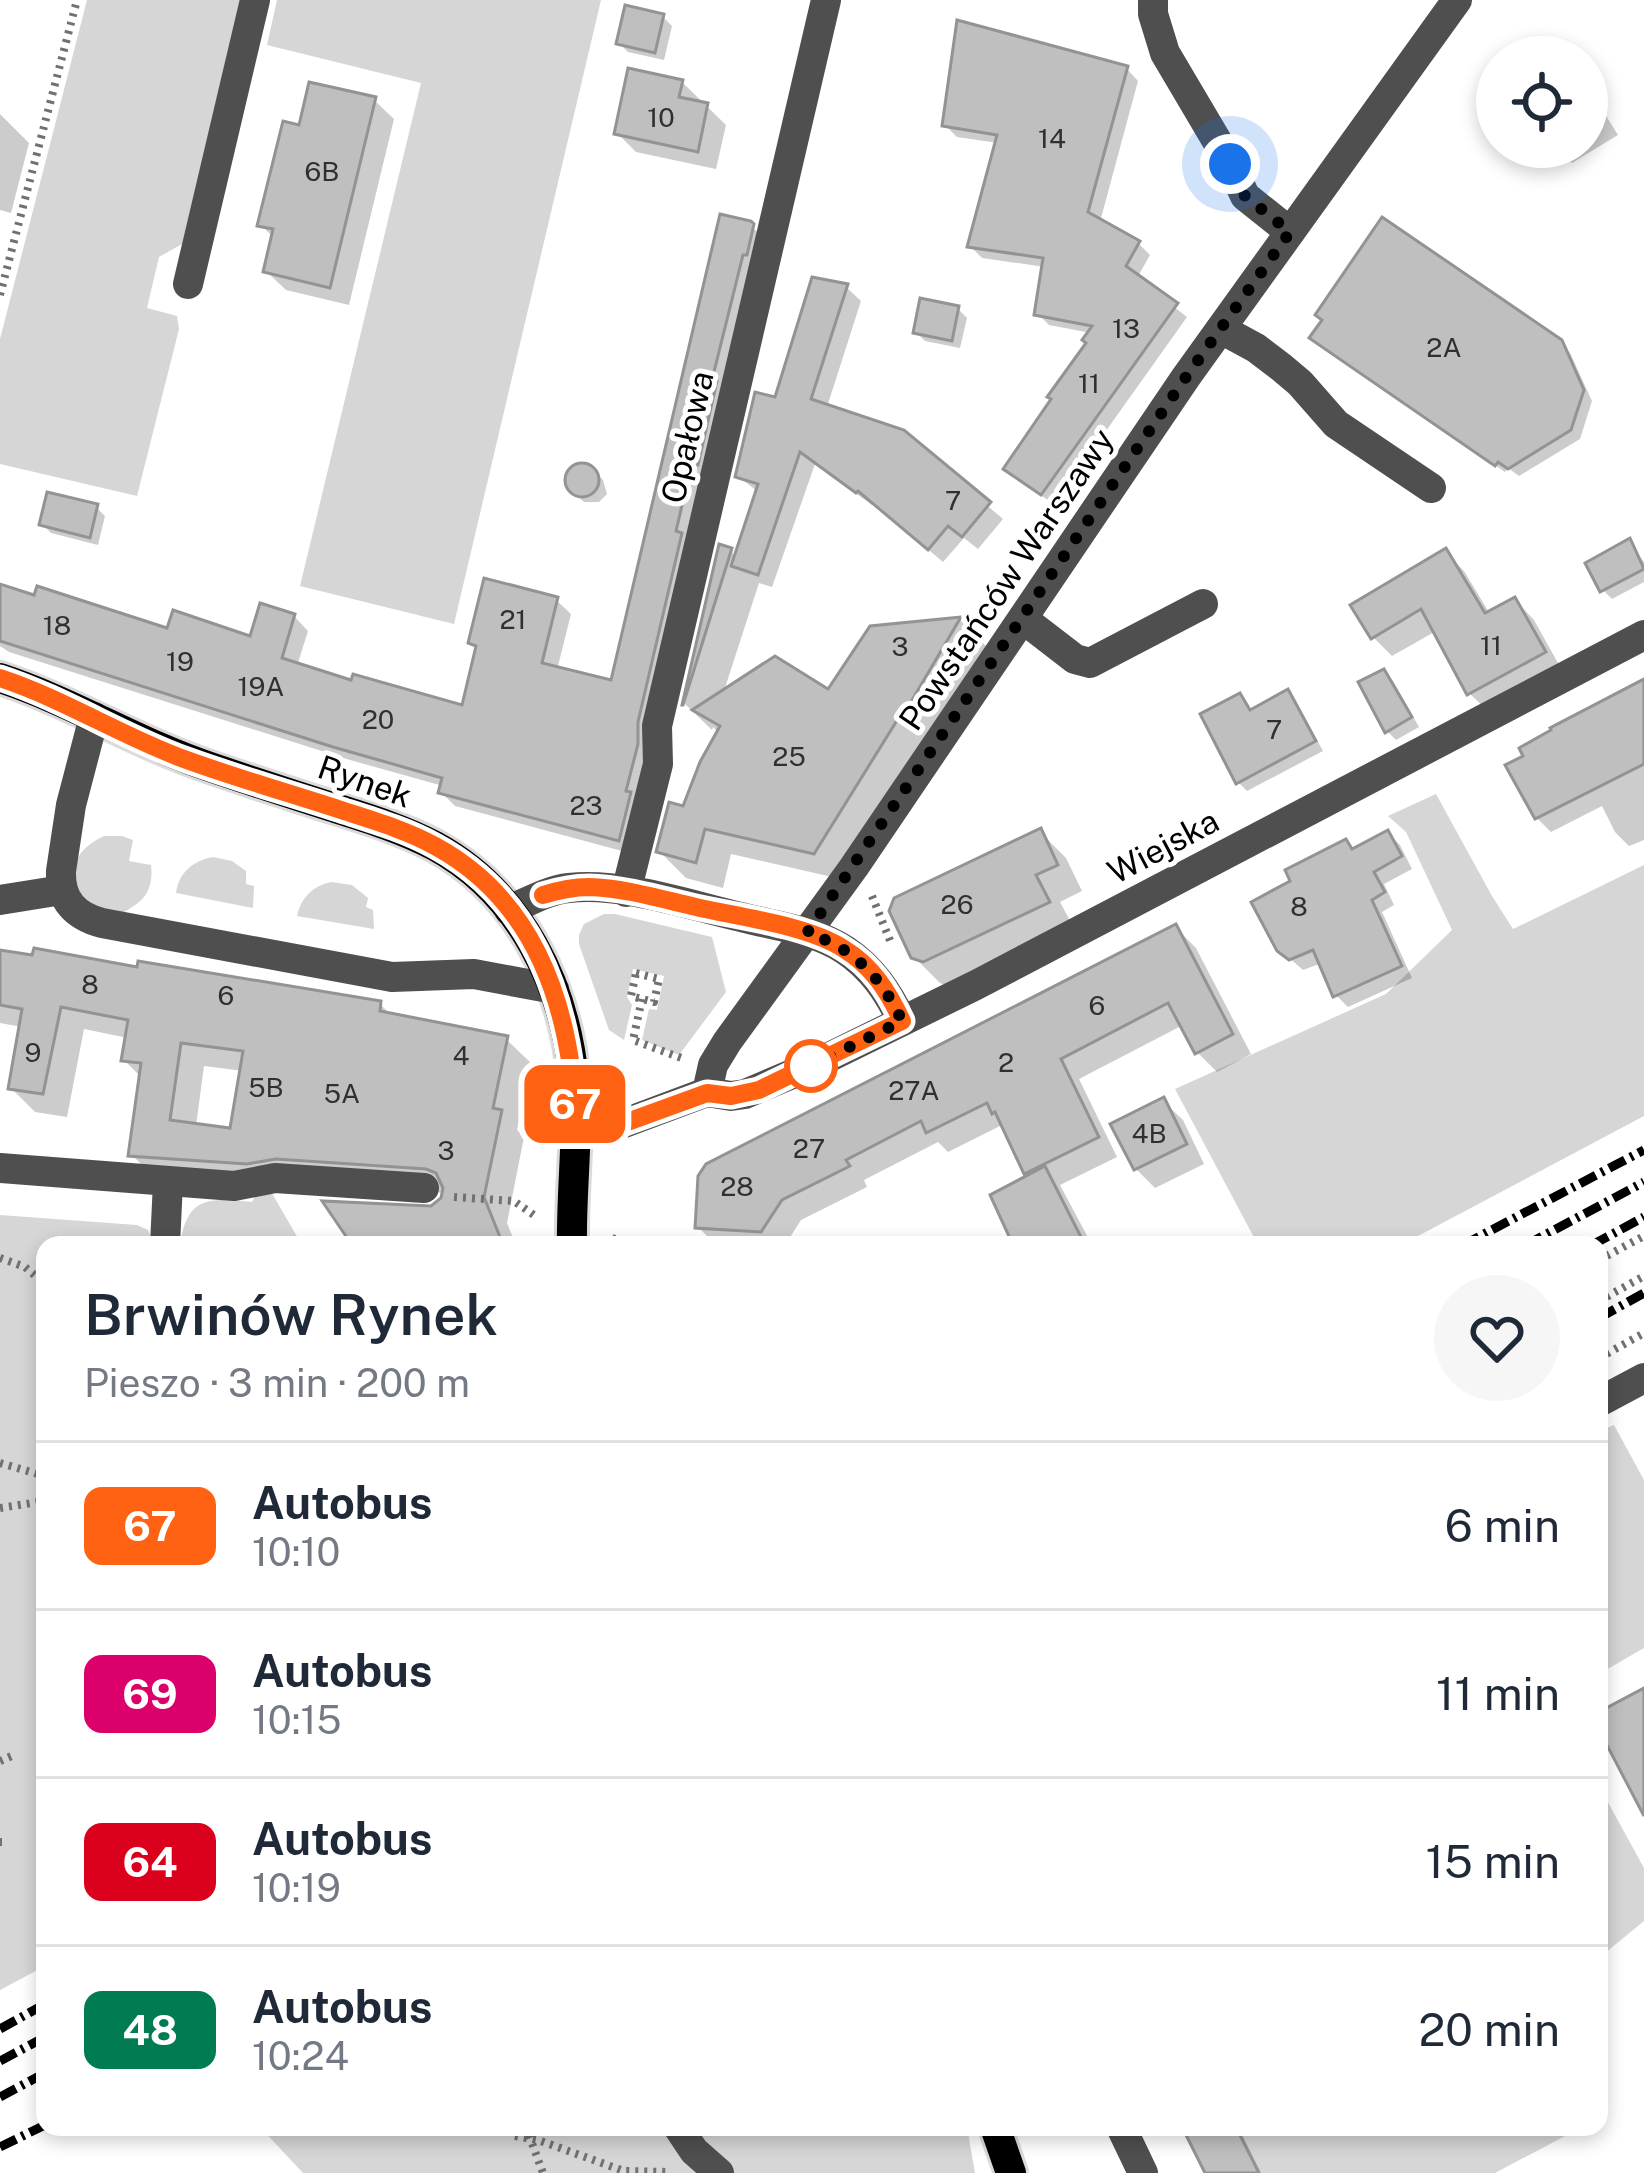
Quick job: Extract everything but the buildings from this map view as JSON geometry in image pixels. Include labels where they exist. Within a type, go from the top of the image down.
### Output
[{"type":"main road","name":"Rynek","points":[[0,678],[181,758],[424,840],[465,865],[490,888],[535,945],[564,1022],[576,1126],[572,1236]]},
{"type":"main road","points":[[998,2136],[1011,2173]]},
{"type":"street","points":[[188,284],[255,0]]},
{"type":"street","name":"Opałowa","points":[[626,892],[658,764],[662,703],[826,0]]},
{"type":"street","points":[[1153,0],[1165,53],[1245,196],[1290,232]]},
{"type":"street","name":"Powstańców Warszawy","points":[[707,1093],[720,1052],[807,933],[1221,329],[1457,0]]},
{"type":"street","points":[[1221,329],[1256,348],[1300,383],[1346,432],[1431,488]]},
{"type":"street","points":[[1023,619],[1075,659],[1090,663],[1203,604]]},
{"type":"street","name":"Wiejska","points":[[707,1093],[731,1096],[759,1090],[976,985],[1644,635]]},
{"type":"street","points":[[94,717],[61,871],[66,902],[78,914],[103,923],[392,977],[474,974],[554,989]]},
{"type":"street","points":[[509,910],[569,888],[592,887],[807,933],[842,947],[861,961],[885,989],[902,1021]]},
{"type":"street","points":[[0,900],[62,890]]},
{"type":"street","points":[[576,1126],[619,1125],[707,1093]]},
{"type":"street","points":[[0,1168],[234,1186],[275,1178],[424,1188]]},
{"type":"street","points":[[165,1236],[168,1182]]},
{"type":"street","points":[[1608,1400],[1640,1391]]},
{"type":"street","points":[[685,2136],[719,2173]]},
{"type":"street","points":[[1124,2136],[1143,2173]]},
{"type":"path","points":[[0,296],[77,0]]},
{"type":"path","points":[[873,884],[873,903],[899,960]]},
{"type":"path","points":[[636,973],[659,979],[654,1002],[642,999],[631,996],[636,973]]},
{"type":"path","points":[[642,999],[633,1040],[686,1058]]},
{"type":"path","points":[[424,1188],[447,1196],[514,1202],[532,1215]]},
{"type":"path","points":[[1608,1255],[1644,1236]]},
{"type":"path","points":[[0,1258],[36,1277]]},
{"type":"path","points":[[1608,1296],[1644,1276]]},
{"type":"path","points":[[1608,1353],[1644,1333]]},
{"type":"path","points":[[0,1463],[36,1473]]},
{"type":"path","points":[[0,1508],[36,1502]]},
{"type":"path","points":[[0,1762],[14,1755]]},
{"type":"path","points":[[515,2136],[624,2171],[686,2172]]},
{"type":"path","points":[[530,2138],[543,2173]]},
{"type":"shaded area","points":[[87,0],[241,0],[182,244],[159,257],[147,308],[177,316],[179,329],[137,496],[0,464],[0,339]]},
{"type":"shaded area","points":[[277,0],[601,0],[454,624],[300,586],[421,83],[267,45]]},
{"type":"shaded area","points":[[1436,794],[1513,929],[1644,865],[1644,1116],[1418,1236],[1253,1236],[1175,1089],[1386,994],[1452,930],[1406,832],[1388,816]]},
{"type":"shaded area","points":[[104,836],[133,840],[129,861],[151,865],[145,895],[120,914],[87,905],[75,874],[84,849]]},
{"type":"shaded area","points":[[213,857],[232,861],[246,871],[246,884],[254,886],[253,908],[176,893],[188,869]]},
{"type":"shaded area","points":[[331,882],[352,885],[368,898],[366,907],[373,910],[374,929],[297,916],[309,893]]},
{"type":"shaded area","points":[[604,914],[712,937],[726,992],[679,1055],[642,1040],[649,1009],[657,1010],[664,976],[633,969],[624,1040],[609,1030],[579,944],[584,924]]},
{"type":"shaded area","points":[[270,1190],[297,1236],[182,1236],[188,1217],[203,1203],[252,1202]]},
{"type":"shaded area","points":[[0,1215],[137,1225],[150,1236],[36,1236],[36,1971],[0,1990]]},
{"type":"shaded area","points":[[1614,1425],[1644,1480],[1644,1648],[1608,1669],[1608,1427]]},
{"type":"shaded area","points":[[1608,1802],[1644,1868],[1644,1921],[1608,1951]]},
{"type":"shaded area","points":[[268,2136],[969,2136],[975,2173],[303,2173]]},
{"type":"shaded area","points":[[1240,2136],[1565,2136],[1495,2173],[1259,2173]]},
{"type":"railway","points":[[1480,1236],[1644,1150]]},
{"type":"railway","points":[[1543,1236],[1644,1182]]},
{"type":"railway","points":[[1608,1236],[1644,1217]]},
{"type":"railway","points":[[1608,1313],[1644,1293]]},
{"type":"railway","points":[[0,2029],[36,2009]]},
{"type":"railway","points":[[0,2061],[36,2042]]},
{"type":"railway","points":[[0,2097],[36,2078]]},
{"type":"railway","points":[[0,2147],[36,2129]]},
{"type":"bus line","name":"67","points":[[0,678],[181,758],[424,840],[465,865],[509,910],[542,960],[564,1022],[576,1126],[619,1125],[707,1093],[731,1096],[759,1090],[902,1021],[875,976],[826,939],[605,888],[569,888],[543,895]]},
{"type":"route","points":[[811,1066],[902,1021],[885,989],[861,961],[842,947],[807,933],[1290,232],[1245,196],[1230,164]]}]
